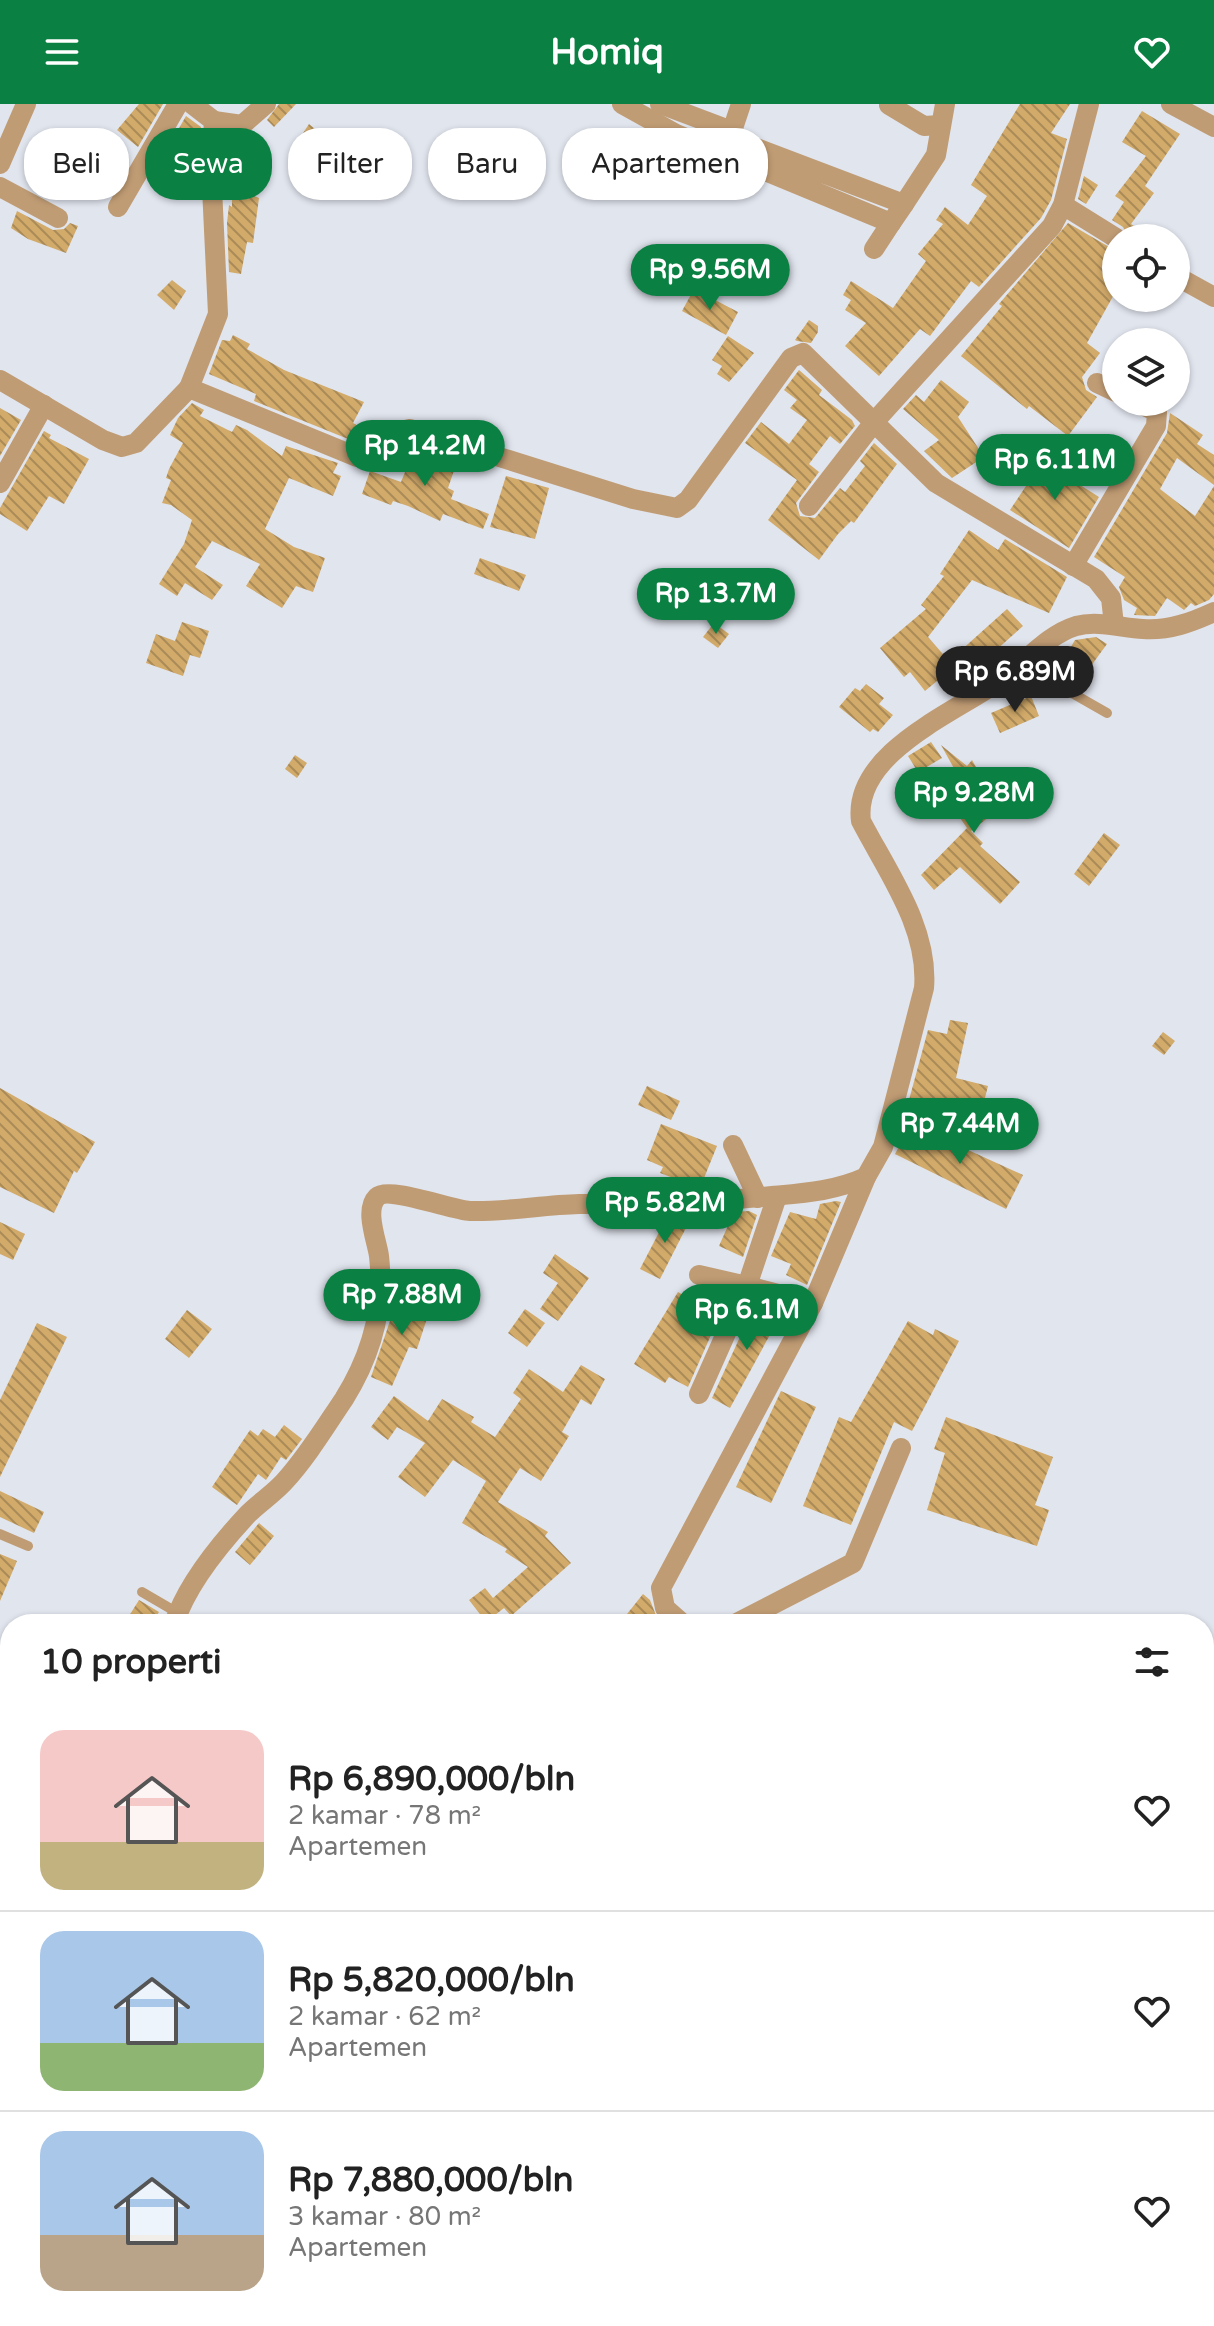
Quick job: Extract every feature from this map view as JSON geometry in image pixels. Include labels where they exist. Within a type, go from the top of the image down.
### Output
[{"type":"street","points":[[0,164],[26,104]]},
{"type":"street","points":[[118,207],[178,104]]},
{"type":"street","points":[[192,104],[214,121],[242,125],[266,104]]},
{"type":"street","points":[[622,104],[665,128]]},
{"type":"street","points":[[660,104],[705,128]]},
{"type":"street","points":[[733,128],[741,104]]},
{"type":"street","points":[[884,104],[924,126],[941,125]]},
{"type":"street","points":[[874,249],[936,155],[945,104]]},
{"type":"street","points":[[809,506],[875,421],[1052,226],[1063,205],[1089,104]]},
{"type":"street","points":[[1171,104],[1214,127]]},
{"type":"street","points":[[0,380],[122,447],[136,443],[189,388],[218,314],[211,167],[214,121]]},
{"type":"street","points":[[768,155],[904,204]]},
{"type":"street","points":[[768,161],[891,223]]},
{"type":"street","points":[[0,187],[58,218]]},
{"type":"street","points":[[1063,205],[1102,229]]},
{"type":"street","points":[[1190,284],[1214,297]]},
{"type":"street","points":[[189,388],[357,457],[368,456],[400,431],[410,429],[633,499],[677,508],[688,500],[797,353],[812,361],[936,483],[1073,566],[1106,590],[1111,598],[1114,625]]},
{"type":"street","points":[[0,483],[44,405]]},
{"type":"street","points":[[1073,566],[1156,426],[1157,416]]},
{"type":"street","points":[[672,1614],[665,1608],[661,1588],[813,1303],[866,1177],[883,1147],[924,988],[924,954],[917,932],[861,821],[860,810],[866,792],[885,760],[910,738],[1021,664],[1065,630],[1081,625],[1114,625],[1148,630],[1187,625],[1214,612]]},
{"type":"street","points":[[699,1394],[747,1286],[768,1197],[733,1145]]},
{"type":"street","points":[[179,1614],[236,1529],[281,1485],[311,1449],[357,1375],[376,1330],[380,1310],[379,1256],[372,1207],[376,1198],[383,1194],[402,1195],[456,1210],[499,1211],[575,1204],[698,1204],[845,1186],[866,1177]]},
{"type":"street","points":[[699,1275],[813,1303]]},
{"type":"street","points":[[754,1614],[853,1563],[901,1448]]},
{"type":"lane","points":[[1021,664],[1107,713]]},
{"type":"lane","points":[[895,1104],[970,1128]]},
{"type":"lane","points":[[0,1534],[28,1546]]},
{"type":"lane","points":[[142,1592],[170,1614]]},
{"type":"building","points":[[139,104],[163,104],[149,128],[145,128],[145,135],[138,147],[129,140],[129,128],[119,128]]},
{"type":"building","points":[[279,104],[296,104],[274,127],[267,120]]},
{"type":"building","points":[[1020,104],[1070,104],[1051,133],[1067,139],[1051,200],[1041,218],[979,287],[971,281],[930,336],[920,329],[879,376],[845,346],[866,323],[845,310],[851,300],[843,295],[851,281],[893,308],[926,261],[918,254],[943,224],[936,220],[945,207],[968,225],[987,196],[971,185]]},
{"type":"building","points":[[1142,111],[1180,134],[1145,186],[1154,193],[1131,224],[1118,224],[1112,220],[1124,202],[1115,196],[1146,156],[1122,142]]},
{"type":"building","points":[[186,116],[201,127],[201,128],[179,128]]},
{"type":"building","points":[[1084,176],[1098,185],[1086,204],[1078,199]]},
{"type":"building","points":[[232,200],[259,200],[253,243],[247,242],[241,274],[229,272],[227,223],[229,205],[232,207]]},
{"type":"building","points":[[17,211],[53,230],[64,229],[70,223],[78,226],[66,253],[28,239],[11,228]]},
{"type":"building","points":[[1068,223],[1102,243],[1104,312],[1087,343],[1100,353],[1082,377],[1086,390],[1097,397],[1068,436],[1029,406],[1027,409],[961,356],[1002,306],[999,304]]},
{"type":"building","points":[[172,280],[186,291],[174,310],[157,295]]},
{"type":"building","points":[[694,289],[738,312],[726,335],[682,311]]},
{"type":"building","points":[[809,320],[818,326],[811,343],[795,340]]},
{"type":"building","points":[[233,335],[250,344],[247,349],[284,370],[364,402],[353,423],[370,433],[365,441],[358,443],[254,401],[256,394],[209,374],[222,340],[230,341]]},
{"type":"building","points":[[728,336],[754,353],[729,382],[717,374],[722,366],[712,360]]},
{"type":"building","points":[[799,370],[822,390],[819,395],[852,420],[855,426],[840,444],[830,436],[809,464],[819,472],[796,503],[800,516],[815,518],[840,488],[845,492],[865,466],[860,461],[874,443],[897,464],[854,523],[851,521],[838,534],[819,560],[768,520],[797,480],[745,443],[761,422],[789,444],[807,420],[790,408],[797,400],[784,390]]},
{"type":"building","points":[[941,380],[969,402],[958,417],[984,457],[952,478],[924,451],[939,440],[903,409],[916,395],[924,402]]},
{"type":"building","points":[[192,403],[204,410],[200,416],[232,432],[236,425],[247,430],[282,456],[286,446],[338,463],[333,473],[341,476],[333,496],[289,478],[265,529],[294,547],[325,558],[313,592],[296,586],[282,608],[246,586],[260,564],[212,541],[195,567],[223,585],[212,600],[185,583],[177,596],[159,584],[184,544],[192,520],[171,505],[162,503],[171,480],[166,478],[169,469],[183,443],[170,435],[178,418]]},
{"type":"building","points":[[0,408],[21,420],[0,456]]},
{"type":"building","points":[[1170,416],[1174,416],[1203,435],[1197,444],[1214,455],[1214,485],[1177,458],[1160,489],[1195,516],[1214,486],[1214,594],[1209,600],[1195,606],[1191,603],[1184,610],[1167,598],[1155,616],[1134,615],[1137,608],[1124,600],[1119,587],[1125,577],[1094,557],[1167,433]]},
{"type":"building","points":[[44,431],[51,435],[49,438],[89,459],[64,504],[49,496],[27,531],[0,514],[0,508]]},
{"type":"building","points":[[416,445],[458,459],[448,488],[454,491],[451,499],[489,514],[483,529],[443,514],[440,521],[408,506],[393,501],[391,505],[362,494],[370,471],[401,482]]},
{"type":"building","points":[[1048,453],[1073,472],[1069,478],[1099,497],[1069,548],[1010,510]]},
{"type":"building","points":[[506,476],[549,488],[535,539],[490,527]]},
{"type":"building","points":[[969,530],[998,550],[1005,539],[1067,577],[1049,613],[972,580],[928,637],[949,661],[1007,609],[1023,626],[976,668],[980,672],[957,692],[943,676],[925,691],[910,672],[904,677],[880,648],[926,609],[921,605],[944,576],[940,574]]},
{"type":"building","points":[[480,558],[526,575],[519,591],[474,574]]},
{"type":"building","points":[[182,622],[209,631],[200,658],[190,655],[183,676],[146,663],[156,634],[175,641]]},
{"type":"building","points":[[714,623],[729,634],[718,648],[703,637]]},
{"type":"building","points":[[1096,637],[1107,644],[1080,681],[1051,664],[1061,648],[1068,652],[1075,640]]},
{"type":"building","points":[[866,684],[884,698],[879,704],[893,715],[878,732],[873,729],[870,732],[839,707],[855,688],[860,691]]},
{"type":"building","points":[[1031,696],[1039,716],[1000,733],[991,713]]},
{"type":"building","points":[[931,742],[942,758],[918,772],[908,756]]},
{"type":"building","points":[[941,745],[967,766],[972,760],[984,781],[999,769],[1010,783],[994,794],[1003,806],[971,831],[983,843],[980,846],[1020,882],[1000,904],[960,867],[934,890],[921,875],[967,828],[949,802],[966,790]]},
{"type":"building","points":[[295,755],[307,763],[297,778],[285,769]]},
{"type":"building","points":[[1104,833],[1120,845],[1089,886],[1074,874]]},
{"type":"building","points":[[950,1020],[968,1023],[956,1078],[988,1086],[978,1125],[909,1100],[928,1030],[947,1034]]},
{"type":"building","points":[[1163,1032],[1175,1041],[1164,1055],[1152,1046]]},
{"type":"building","points":[[647,1086],[680,1101],[671,1120],[638,1105]]},
{"type":"building","points":[[0,1088],[95,1142],[77,1173],[74,1171],[54,1213],[0,1187]]},
{"type":"building","points":[[661,1124],[717,1146],[700,1188],[660,1173],[663,1167],[647,1160]]},
{"type":"building","points":[[911,1124],[1023,1175],[1006,1209],[895,1154]]},
{"type":"building","points":[[841,1202],[807,1285],[786,1275],[791,1264],[771,1256],[790,1212],[816,1219],[820,1204]]},
{"type":"building","points":[[749,1211],[757,1215],[743,1257],[719,1246],[734,1212]]},
{"type":"building","points":[[668,1215],[691,1218],[660,1279],[640,1269]]},
{"type":"building","points":[[0,1222],[25,1234],[13,1260],[0,1254]]},
{"type":"building","points":[[555,1254],[589,1278],[558,1321],[540,1309],[558,1283],[543,1273]]},
{"type":"building","points":[[411,1290],[434,1297],[417,1349],[409,1347],[392,1386],[371,1377],[393,1312],[403,1315]]},
{"type":"building","points":[[678,1292],[719,1317],[688,1387],[669,1377],[665,1383],[634,1364]]},
{"type":"building","points":[[756,1302],[784,1309],[730,1408],[712,1398]]},
{"type":"building","points":[[525,1309],[545,1323],[527,1347],[508,1333]]},
{"type":"building","points":[[187,1310],[212,1329],[189,1358],[165,1339]]},
{"type":"building","points":[[908,1321],[933,1335],[935,1329],[959,1341],[912,1431],[894,1422],[851,1525],[803,1506],[839,1417],[851,1422]]},
{"type":"building","points":[[37,1323],[67,1337],[0,1477],[0,1400]]},
{"type":"building","points":[[581,1365],[605,1379],[591,1405],[581,1399],[562,1432],[569,1436],[541,1481],[520,1468],[498,1502],[548,1532],[545,1536],[571,1563],[513,1614],[504,1608],[496,1614],[480,1614],[469,1600],[485,1588],[493,1598],[528,1567],[505,1552],[507,1549],[462,1523],[486,1481],[453,1460],[425,1497],[398,1477],[425,1443],[397,1427],[388,1440],[371,1427],[394,1396],[428,1421],[442,1399],[474,1417],[471,1422],[495,1437],[521,1399],[513,1393],[529,1369],[563,1392]]},
{"type":"building","points":[[781,1391],[816,1407],[771,1503],[736,1487]]},
{"type":"building","points":[[946,1417],[1053,1457],[1035,1505],[1049,1510],[1037,1546],[927,1510],[945,1453],[934,1449]]},
{"type":"building","points":[[284,1425],[302,1439],[286,1460],[281,1457],[266,1480],[258,1474],[237,1505],[212,1487],[250,1430],[258,1436],[263,1429],[275,1437]]},
{"type":"building","points":[[0,1491],[44,1512],[34,1533],[0,1517]]},
{"type":"building","points":[[259,1523],[274,1536],[250,1565],[235,1552]]},
{"type":"building","points":[[0,1554],[17,1561],[0,1601]]},
{"type":"building","points":[[643,1594],[650,1600],[655,1614],[627,1614]]},
{"type":"building","points":[[139,1600],[159,1612],[158,1614],[130,1614]]}]
